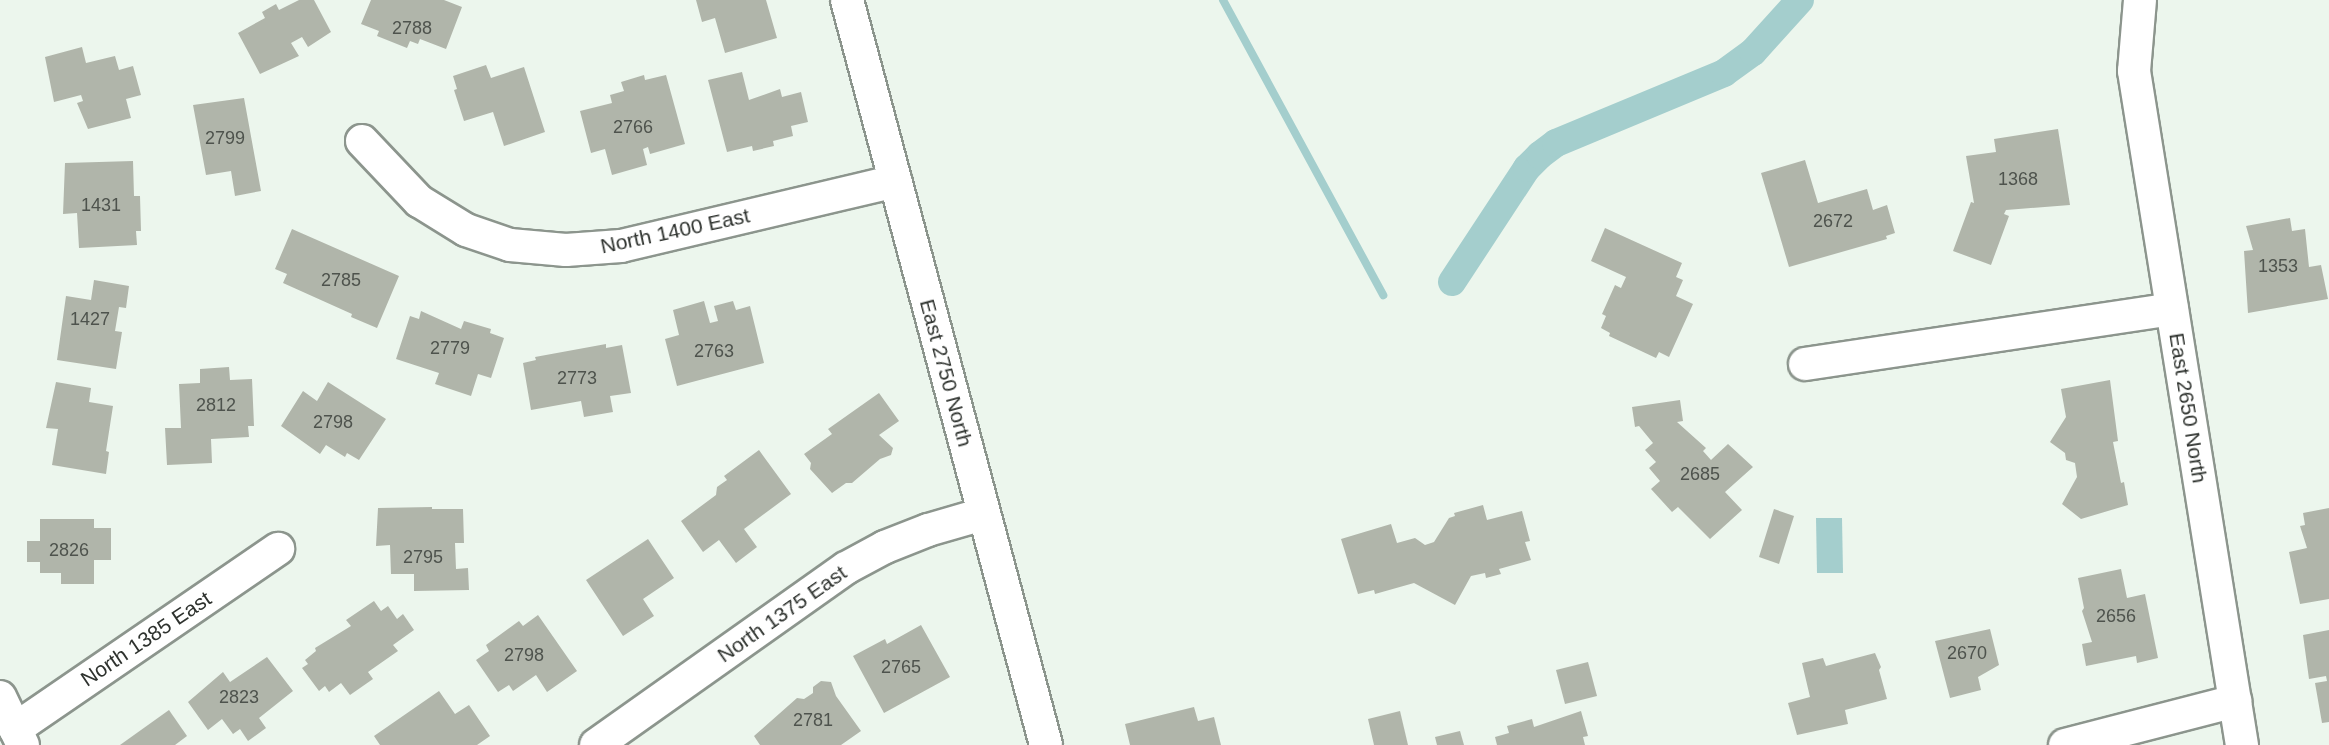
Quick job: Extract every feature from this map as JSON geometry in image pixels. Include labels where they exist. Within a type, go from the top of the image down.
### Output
[{"type":"street","name":"East 2750 North","points":[[847,0],[1046,745]]},
{"type":"street","name":"East 2650 North","points":[[2140,0],[2134,71],[2242,745]]},
{"type":"street","name":"North 1400 East","points":[[362,141],[419,201],[466,230],[510,245],[566,250],[621,246],[895,181]]},
{"type":"street","points":[[1805,364],[2172,309]]},
{"type":"street","name":"North 1375 East","points":[[596,745],[846,568],[917,534],[983,514]]},
{"type":"street","name":"North 1385 East","points":[[19,737],[278,549]]},
{"type":"street","points":[[0,698],[19,737]]},
{"type":"street","points":[[2065,745],[2235,701]]},
{"type":"water","points":[[1816,518],[1842,518],[1843,573],[1817,573]]},
{"type":"building","points":[[299,0],[314,0],[331,32],[308,47],[302,37],[291,43],[299,56],[260,74],[238,33],[265,18],[262,12],[276,4],[279,10]]},
{"type":"building","points":[[371,0],[444,0],[462,7],[446,49],[420,39],[418,44],[410,41],[407,48],[377,36],[379,31],[361,24]]},
{"type":"building","points":[[696,0],[766,0],[777,38],[725,53],[715,18],[702,22]]},
{"type":"building","points":[[82,47],[86,63],[115,56],[119,70],[133,66],[141,95],[126,99],[131,118],[88,129],[77,103],[83,101],[81,95],[54,102],[45,57]]},
{"type":"building","points":[[486,65],[491,78],[524,67],[545,132],[504,146],[493,112],[464,121],[454,90],[457,89],[453,76]]},
{"type":"building","points":[[742,72],[749,100],[780,89],[782,97],[801,92],[808,122],[791,126],[793,136],[773,141],[774,146],[753,151],[752,146],[727,152],[708,80]]},
{"type":"building","points":[[644,75],[645,80],[666,75],[685,144],[650,154],[648,147],[643,149],[647,165],[612,175],[605,149],[591,153],[580,111],[612,103],[610,95],[624,91],[621,82]]},
{"type":"building","points":[[244,98],[261,191],[235,196],[231,171],[206,175],[193,105]]},
{"type":"building","points":[[2058,129],[2070,205],[2006,210],[2004,214],[2009,216],[1991,265],[1953,251],[1971,202],[1974,203],[1966,156],[1996,152],[1994,139]]},
{"type":"building","points":[[1805,160],[1818,203],[1867,189],[1873,210],[1887,205],[1895,233],[1886,236],[1887,239],[1789,267],[1761,173]]},
{"type":"building","points":[[133,161],[134,196],[140,196],[141,231],[136,231],[137,245],[79,248],[77,213],[63,214],[65,163]]},
{"type":"building","points":[[2290,218],[2292,231],[2305,229],[2309,267],[2321,265],[2328,299],[2248,313],[2244,251],[2253,250],[2246,226]]},
{"type":"building","points":[[1605,228],[1682,263],[1676,277],[1683,280],[1676,296],[1693,304],[1669,357],[1659,352],[1656,358],[1609,336],[1610,333],[1601,328],[1606,316],[1602,314],[1615,285],[1621,288],[1626,277],[1591,261]]},
{"type":"building","points":[[292,229],[399,276],[377,328],[283,283],[287,274],[275,269]]},
{"type":"building","points":[[94,280],[129,286],[126,308],[119,307],[115,331],[122,332],[116,369],[57,360],[66,296],[91,300]]},
{"type":"building","points":[[704,301],[710,323],[718,321],[714,306],[733,301],[736,310],[750,306],[764,363],[677,386],[665,339],[679,335],[673,310]]},
{"type":"building","points":[[421,311],[461,329],[464,321],[491,329],[490,333],[504,338],[491,378],[478,374],[471,396],[435,384],[439,373],[396,359],[410,316],[419,319]]},
{"type":"building","points":[[606,344],[606,348],[622,345],[631,393],[610,396],[613,412],[584,417],[581,401],[531,410],[523,363],[536,360],[535,357]]},
{"type":"building","points":[[229,367],[230,380],[252,379],[254,426],[248,426],[249,437],[211,439],[212,463],[167,465],[165,428],[181,428],[179,384],[200,383],[200,369]]},
{"type":"building","points":[[2110,380],[2118,441],[2113,442],[2128,505],[2081,519],[2062,504],[2077,477],[2075,463],[2066,460],[2065,453],[2050,442],[2066,417],[2061,389]]},
{"type":"building","points":[[56,382],[91,388],[89,402],[113,406],[106,451],[109,452],[106,474],[52,465],[58,429],[46,428]]},
{"type":"building","points":[[328,382],[386,419],[359,460],[347,453],[345,457],[326,445],[320,454],[281,426],[303,391],[317,401]]},
{"type":"building","points":[[879,393],[899,421],[879,435],[893,448],[891,455],[880,459],[852,483],[846,483],[832,493],[810,469],[811,463],[804,454],[832,434],[828,429]]},
{"type":"building","points":[[1680,400],[1683,421],[1677,422],[1706,448],[1703,451],[1711,460],[1728,444],[1753,467],[1725,492],[1742,510],[1710,539],[1678,507],[1672,512],[1651,489],[1660,481],[1649,468],[1656,462],[1645,450],[1653,443],[1639,426],[1635,427],[1632,407]]},
{"type":"building","points":[[759,450],[791,494],[744,529],[757,547],[736,563],[719,540],[703,552],[681,521],[716,495],[717,487],[727,480],[724,476]]},
{"type":"building","points":[[1483,505],[1487,520],[1522,511],[1530,541],[1525,542],[1531,560],[1499,569],[1501,574],[1486,578],[1485,573],[1471,576],[1455,605],[1414,583],[1375,594],[1374,590],[1358,594],[1341,539],[1391,524],[1397,543],[1415,538],[1425,545],[1434,542],[1449,518],[1455,516],[1454,513]]},
{"type":"building","points":[[378,508],[463,509],[464,543],[455,543],[456,569],[468,568],[469,590],[414,591],[414,574],[391,574],[390,545],[376,546]]},
{"type":"building","points":[[2329,508],[2329,599],[2300,604],[2289,552],[2307,548],[2300,526],[2305,525],[2303,513]]},
{"type":"building","points":[[1774,509],[1794,516],[1779,564],[1759,557]]},
{"type":"building","points":[[40,519],[94,519],[94,528],[111,528],[111,560],[94,560],[94,584],[61,584],[61,573],[40,573],[40,562],[27,562],[27,541],[40,541]]},
{"type":"building","points":[[648,539],[674,578],[643,599],[654,616],[623,636],[586,580]]},
{"type":"building","points":[[2121,569],[2127,598],[2145,594],[2158,658],[2137,663],[2136,656],[2086,666],[2082,644],[2092,642],[2082,611],[2084,608],[2078,578]]},
{"type":"building","points":[[374,601],[381,611],[388,606],[397,619],[403,614],[414,630],[393,645],[398,651],[368,672],[373,679],[350,695],[341,683],[329,692],[325,686],[319,691],[302,668],[308,664],[305,660],[316,651],[315,648],[351,626],[346,620]]},
{"type":"building","points":[[538,615],[577,671],[547,692],[536,675],[513,691],[509,685],[498,692],[476,660],[489,651],[486,645],[519,621],[523,626]]},
{"type":"building","points":[[921,625],[950,677],[884,713],[853,656],[885,639],[887,644]]},
{"type":"building","points":[[1990,629],[1999,665],[1978,677],[1981,690],[1950,698],[1935,641]]},
{"type":"building","points":[[2329,630],[2329,722],[2322,723],[2315,683],[2327,681],[2326,676],[2309,679],[2303,635]]},
{"type":"building","points":[[1875,653],[1881,667],[1879,670],[1887,699],[1845,710],[1848,724],[1797,735],[1788,703],[1810,697],[1802,663],[1823,658],[1826,666]]},
{"type":"building","points":[[267,657],[293,691],[259,718],[266,728],[248,741],[240,729],[233,734],[222,719],[208,730],[188,702],[223,672],[230,682]]},
{"type":"building","points":[[1588,662],[1597,696],[1565,704],[1556,670]]},
{"type":"building","points":[[821,681],[831,682],[836,696],[861,731],[841,745],[760,745],[754,736],[797,698],[804,699],[813,693],[813,687]]},
{"type":"building","points":[[439,691],[455,714],[469,705],[490,736],[477,745],[380,745],[374,736]]},
{"type":"building","points":[[1194,707],[1198,721],[1214,717],[1221,745],[1130,745],[1125,724]]},
{"type":"building","points":[[169,710],[187,736],[175,745],[120,745]]},
{"type":"building","points":[[1400,711],[1408,745],[1374,745],[1368,719]]},
{"type":"building","points":[[1581,711],[1588,736],[1583,737],[1585,745],[1497,745],[1495,737],[1509,733],[1507,726],[1532,719],[1534,727]]},
{"type":"building","points":[[1460,731],[1464,745],[1437,745],[1435,737]]},
{"type":"waterway","points":[[1223,0],[1383,295]]},
{"type":"waterway","points":[[1452,282],[1527,168],[1540,155],[1556,143],[1724,73],[1753,52],[1800,0]]}]
